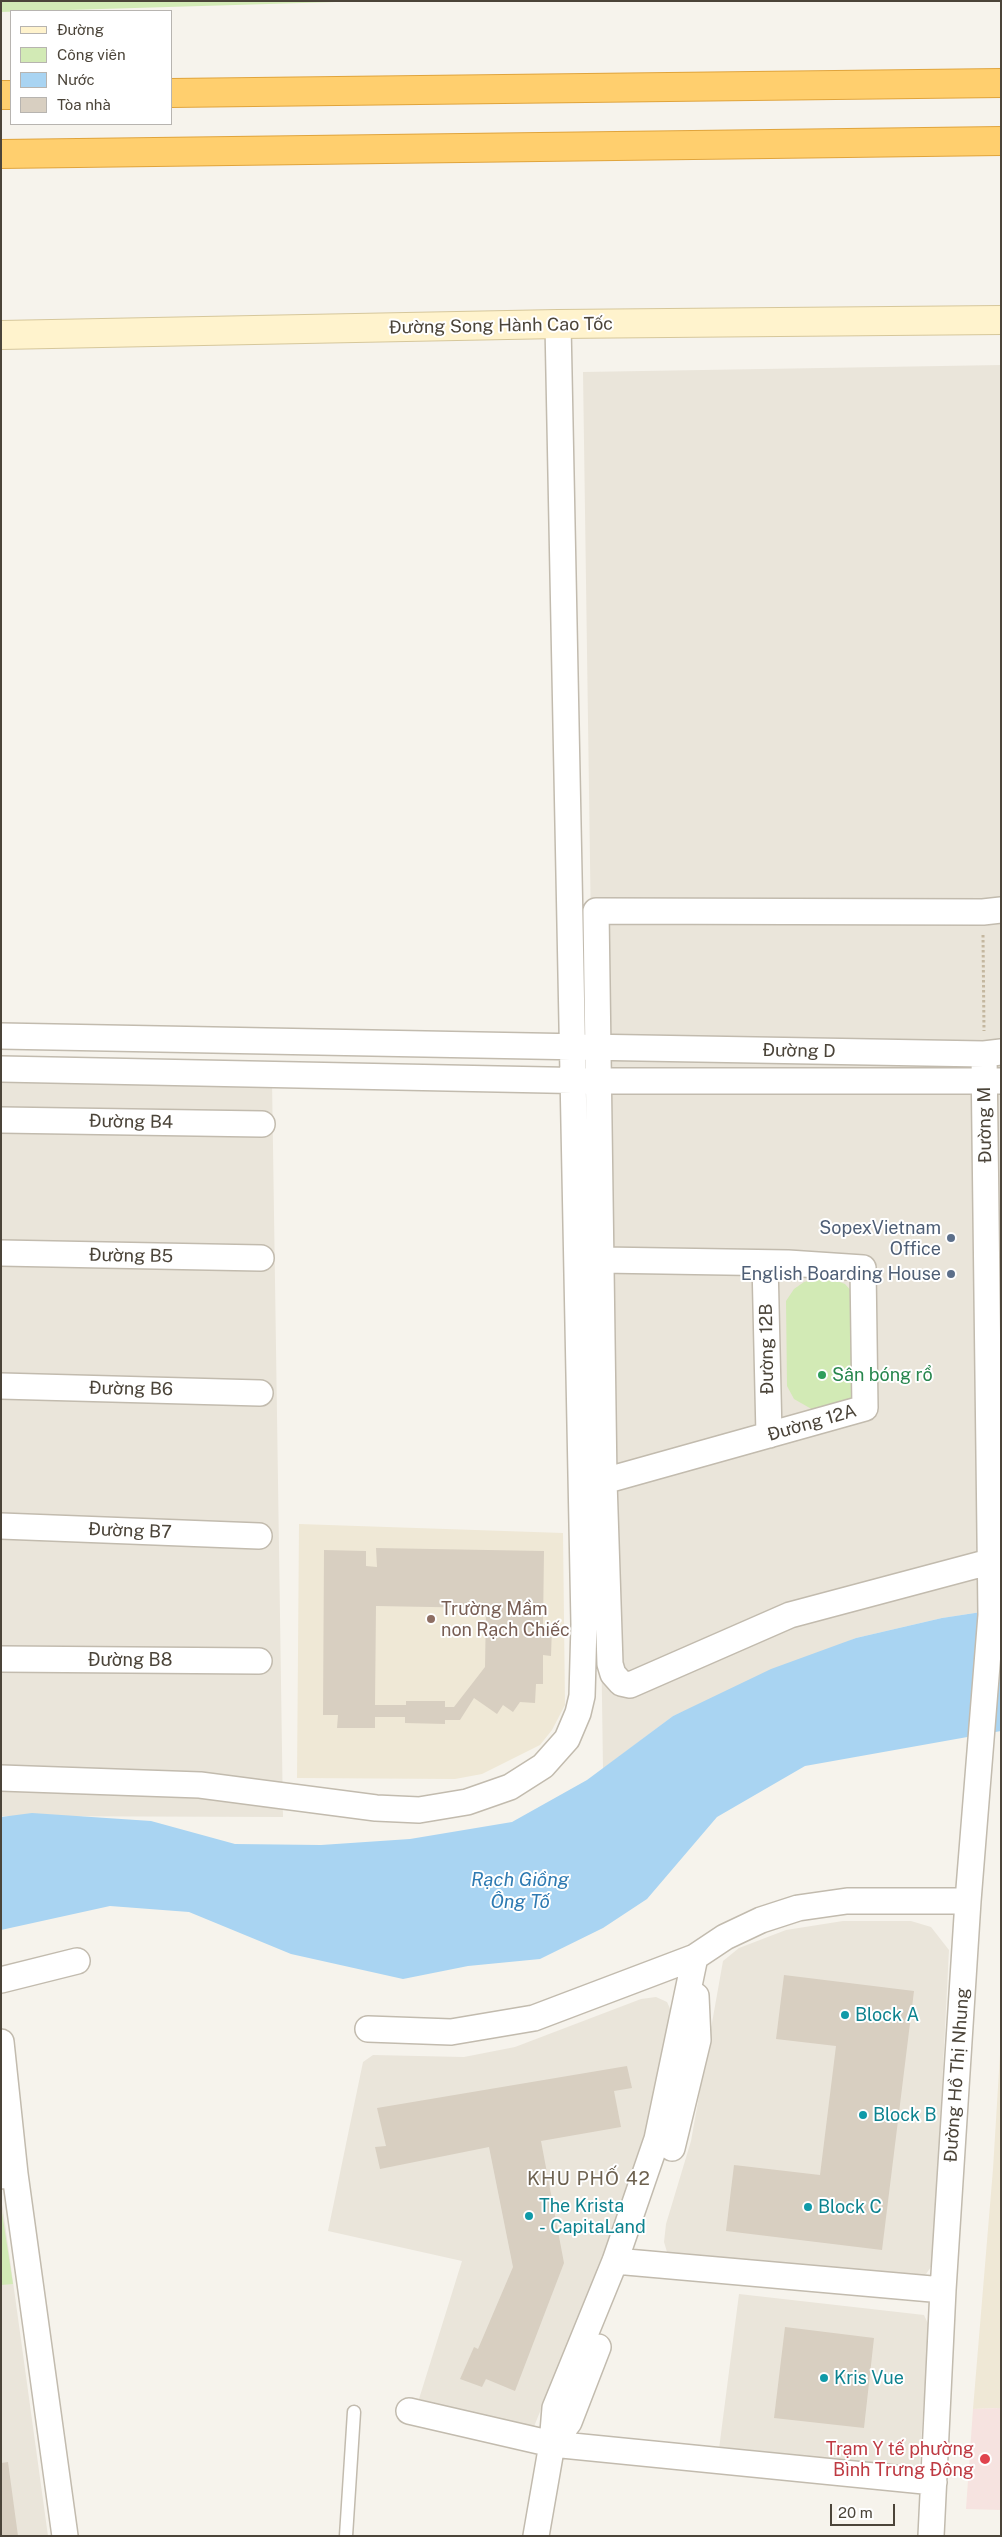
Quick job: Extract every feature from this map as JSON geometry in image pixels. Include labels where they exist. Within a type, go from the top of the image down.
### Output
[{"type":"highway","points":[[172,93],[1001,83]]},
{"type":"highway","points":[[1,154],[1001,141]]},
{"type":"main road","name":"Đường Song Hành Cao Tốc","points":[[1,335],[558,324],[1001,320]]},
{"type":"street","points":[[1,1778],[200,1785],[376,1808],[419,1810],[467,1802],[510,1787],[542,1766],[567,1739],[578,1713],[582,1696],[584,1624],[586,1081],[558,324]]},
{"type":"street","points":[[585,1047],[596,911],[992,911]]},
{"type":"street","name":"Đường D","points":[[1,1036],[992,1053]]},
{"type":"street","name":"Đường M","points":[[991,1615],[995,1563],[992,1053]]},
{"type":"street","name":"Đường D","points":[[1,1069],[586,1081],[992,1081]]},
{"type":"street","points":[[586,1081],[602,1260],[604,1481],[610,1664],[613,1674],[621,1682],[630,1685],[790,1615],[995,1563]]},
{"type":"street","name":"Đường B4","points":[[1,1120],[262,1124]]},
{"type":"street","name":"Đường B5","points":[[1,1253],[261,1258]]},
{"type":"street","name":"Đường 12A","points":[[602,1260],[764,1263],[863,1268],[865,1408],[604,1481]]},
{"type":"street","name":"Đường 12B","points":[[764,1263],[769,1435]]},
{"type":"street","name":"Đường B6","points":[[1,1386],[260,1393]]},
{"type":"street","name":"Đường B7","points":[[1,1526],[259,1536]]},
{"type":"street","name":"Đường Hồ Thị Nhung","points":[[931,2536],[943,2290],[968,1901],[976,1825],[991,1615]]},
{"type":"street","name":"Đường B8","points":[[1,1659],[259,1661]]},
{"type":"street","points":[[368,2028],[451,2032],[534,2018],[695,1956],[743,1929],[798,1908],[847,1901],[968,1901]]},
{"type":"street","points":[[536,2536],[552,2444],[569,2422],[698,2040],[695,1956]]},
{"type":"street","points":[[1,1980],[76,1961]]},
{"type":"street","points":[[1,2042],[8,2175],[65,2536]]},
{"type":"street","points":[[622,2262],[943,2290]]},
{"type":"street","points":[[409,2411],[552,2444],[934,2482]]},
{"type":"lane","points":[[346,2536],[354,2412]]},
{"type":"path","points":[[992,911],[992,1053]]},
{"type":"shaded area","points":[[1001,365],[1001,1609],[942,1618],[856,1638],[673,1716],[603,1769],[583,372]]},
{"type":"shaded area","points":[[272,1080],[283,1817],[1,1816],[1,1083]]},
{"type":"shaded area","name":"Trường Mầm non Rạch Chiếc","points":[[299,1524],[563,1533],[565,1705],[552,1730],[540,1745],[482,1774],[455,1779],[297,1778]]},
{"type":"shaded area","points":[[843,1921],[911,1921],[931,1927],[949,1950],[933,2264],[926,2274],[916,2280],[675,2258],[667,2252],[664,2242],[666,2224],[691,2141],[723,1961],[739,1948],[786,1930]]},
{"type":"shaded area","points":[[656,1997],[667,2002],[672,2013],[671,2034],[629,2192],[533,2429],[419,2399],[462,2261],[328,2231],[363,2062],[373,2055],[464,2057],[515,2047],[641,1999]]},
{"type":"shaded area","points":[[1001,2038],[1001,2408],[973,2409],[993,2169]]},
{"type":"shaded area","points":[[1,2200],[3,2209],[48,2536],[1,2536]]},
{"type":"shaded area","points":[[739,2294],[924,2315],[929,2326],[919,2471],[719,2449]]},
{"type":"shaded area","name":"Trạm Y tế phường Bình Trưng Đông","points":[[1001,2408],[1001,2510],[966,2509],[973,2409]]},
{"type":"green space","points":[[1,1],[369,1],[10,10],[10,12],[1,12]]},
{"type":"green space","points":[[816,1279],[832,1279],[845,1284],[853,1293],[859,1391],[852,1401],[815,1411],[794,1399],[787,1386],[786,1301],[794,1289],[804,1282]]},
{"type":"green space","points":[[1,2206],[13,2284],[1,2285]]},
{"type":"water","name":"Rạch Giồng Ông Tố","points":[[1001,1609],[1001,1731],[805,1766],[717,1817],[647,1899],[603,1928],[540,1959],[468,1966],[403,1979],[291,1954],[189,1912],[110,1906],[1,1930],[1,1817],[32,1813],[151,1821],[235,1844],[321,1845],[410,1839],[512,1822],[587,1780],[673,1716],[771,1669],[856,1638],[942,1618]]},
{"type":"building","points":[[376,1548],[544,1551],[543,1627],[552,1627],[551,1656],[543,1655],[543,1684],[536,1684],[535,1703],[520,1702],[513,1712],[503,1705],[497,1714],[474,1698],[460,1720],[445,1720],[445,1724],[405,1723],[405,1717],[375,1717],[375,1728],[337,1728],[338,1715],[323,1715],[324,1550],[366,1551],[366,1566],[377,1567]],"holes":[[[376,1606],[486,1608],[485,1667],[454,1707],[445,1707],[445,1701],[406,1701],[406,1705],[375,1705]]]},
{"type":"building","points":[[784,1975],[914,1991],[882,2250],[726,2231],[734,2165],[820,2175],[836,2046],[776,2039]]},
{"type":"building","name":"The Krista - CapitaLand","points":[[627,2066],[632,2088],[614,2091],[621,2127],[541,2141],[564,2263],[515,2391],[486,2379],[482,2387],[460,2379],[474,2347],[478,2349],[513,2267],[489,2147],[380,2169],[375,2147],[386,2146],[377,2108]]},
{"type":"building","name":"Kris Vue","points":[[785,2327],[874,2338],[864,2428],[774,2418]]},
{"type":"building","points":[[8,2462],[18,2536],[1,2536],[1,2463]]},
{"type":"place","name":"SopexVietnam Office","points":[[951,1238]]},
{"type":"place","name":"English Boarding House","points":[[951,1274]]},
{"type":"place","name":"Sân bóng rổ","points":[[822,1375]]},
{"type":"place","name":"Trường Mầm non Rạch Chiếc","points":[[431,1619]]},
{"type":"place","name":"Block A","points":[[845,2015]]},
{"type":"place","name":"Block B","points":[[863,2115]]},
{"type":"place","name":"Block C","points":[[808,2207]]},
{"type":"place","name":"The Krista - CapitaLand","points":[[529,2216]]},
{"type":"place","name":"Kris Vue","points":[[824,2378]]},
{"type":"place","name":"Trạm Y tế phường Bình Trưng Đông","points":[[985,2459]]},
{"type":"district","name":"KHU PHỐ 42","points":[[589,2179]]}]
